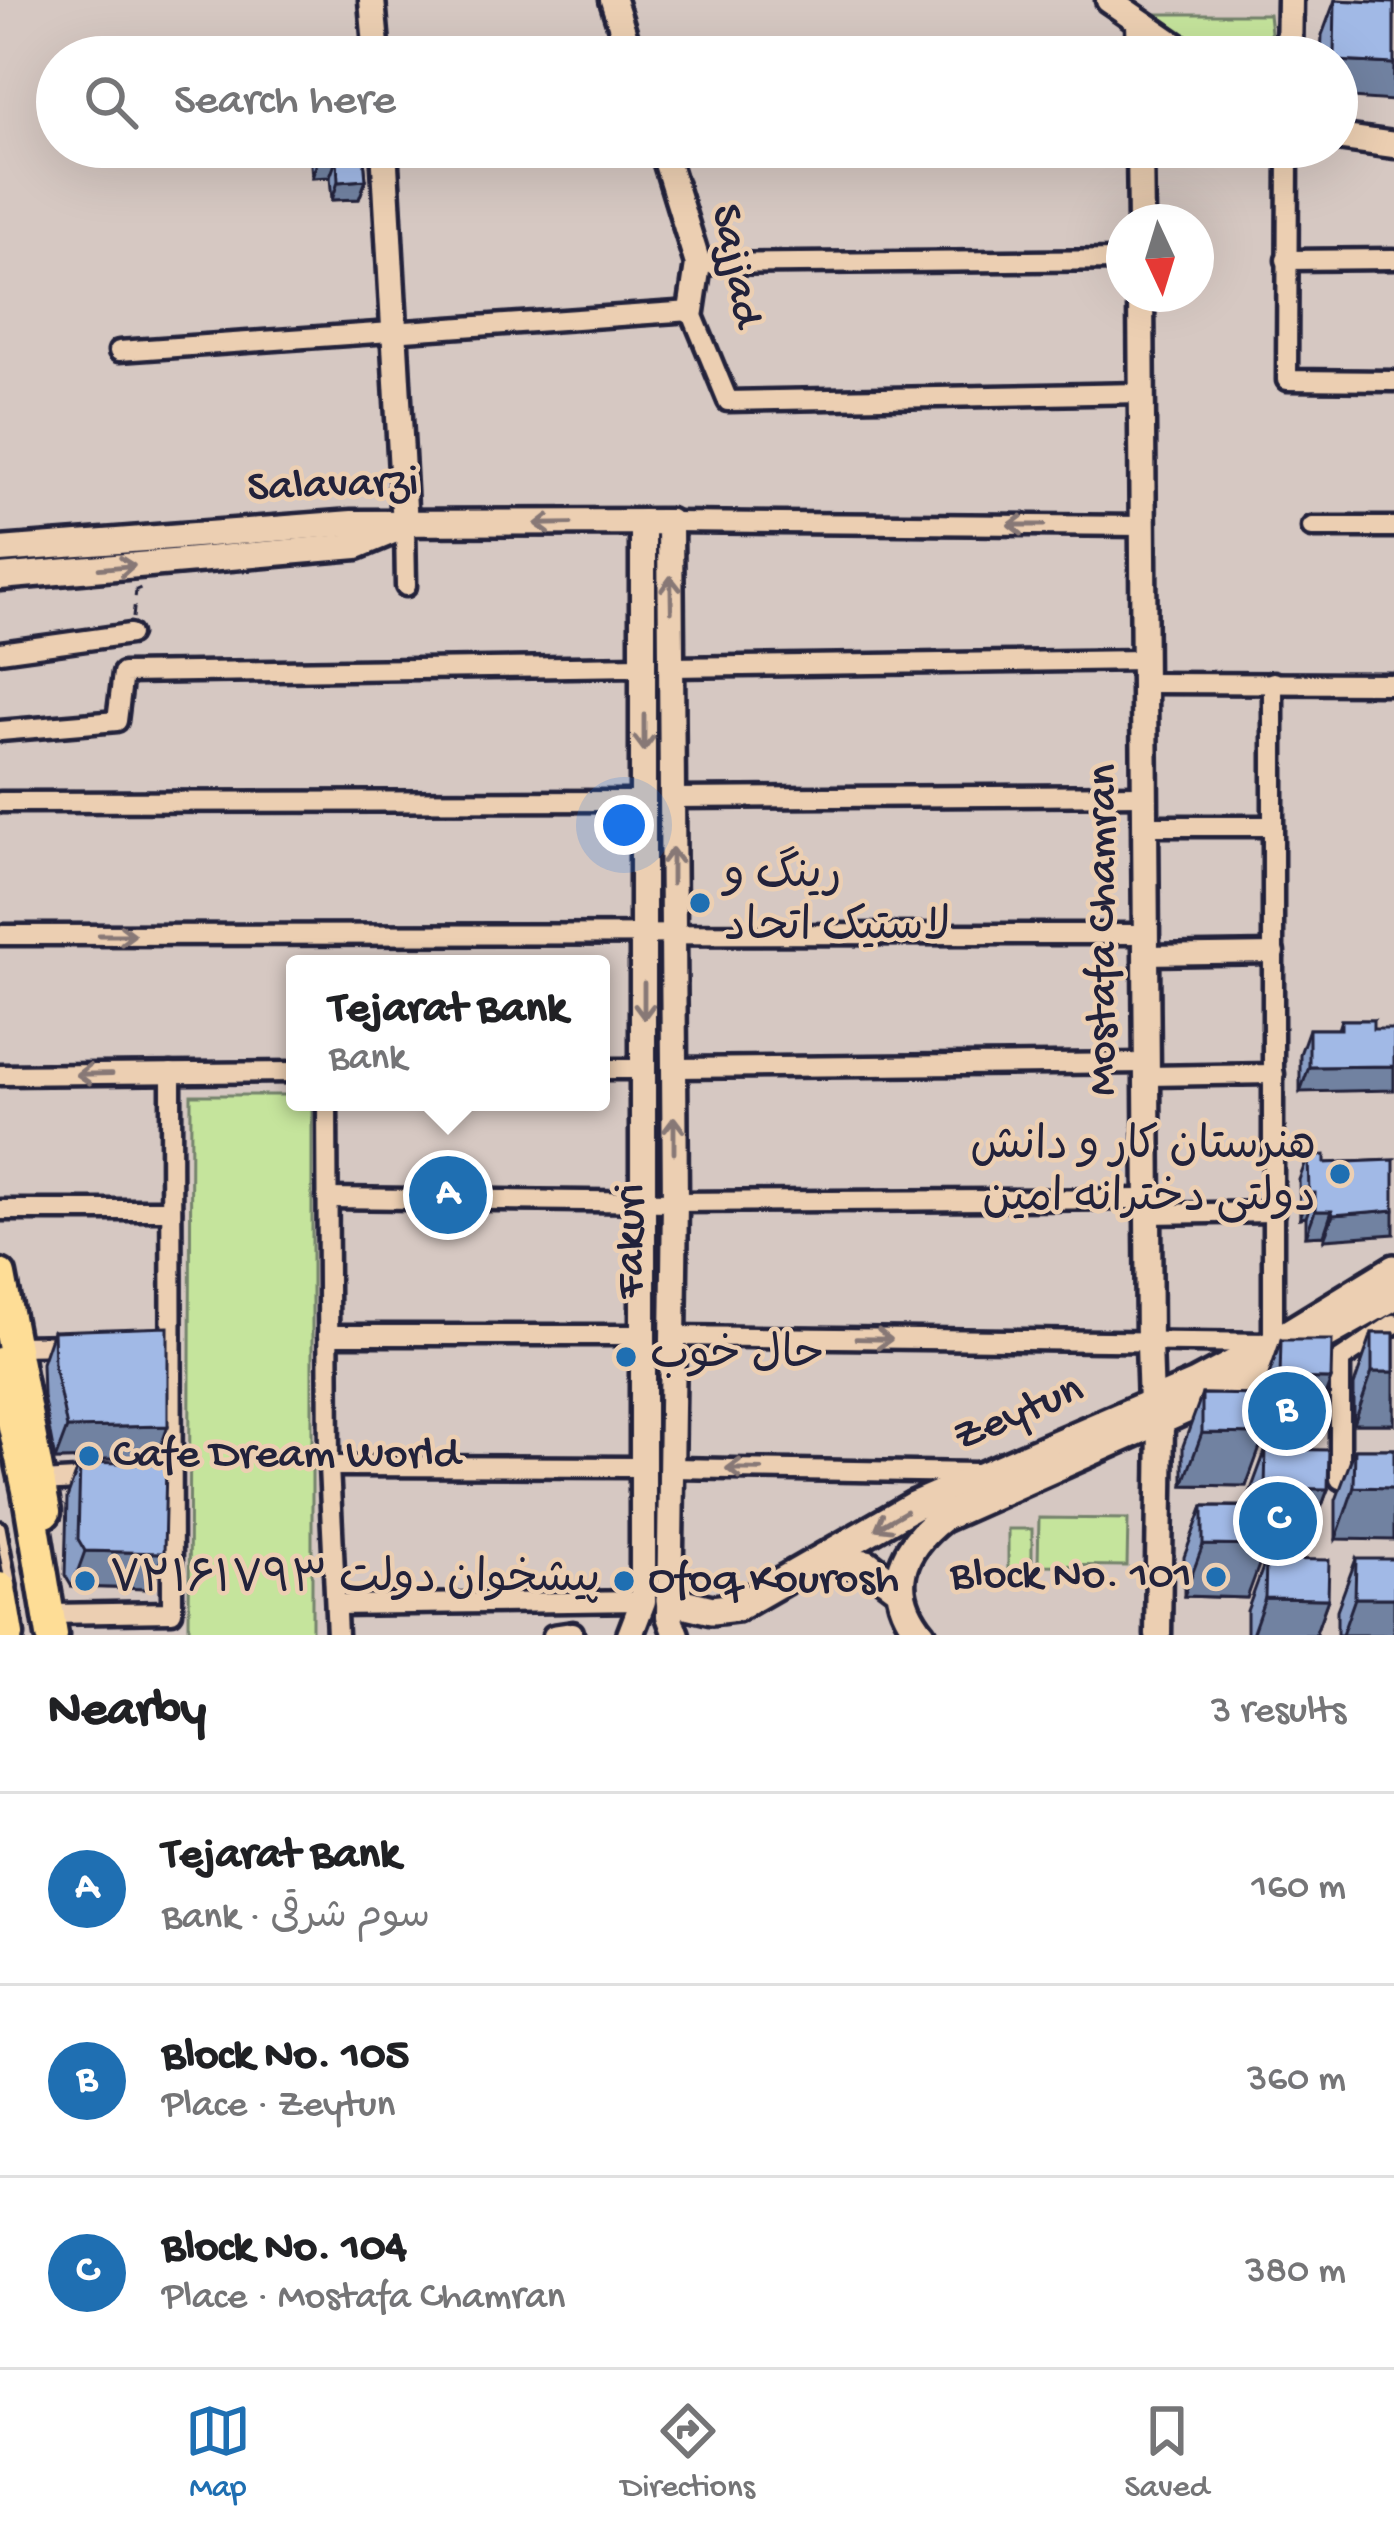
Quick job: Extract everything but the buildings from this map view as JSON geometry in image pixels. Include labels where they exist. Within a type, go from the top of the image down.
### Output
[{"type":"main road","name":"Zeytun","points":[[899,1588],[905,1558],[919,1535],[941,1518],[1156,1413],[1394,1269]]},
{"type":"main road","points":[[0,1274],[51,1626]]},
{"type":"main road","name":"Zeytun","points":[[657,1600],[712,1610],[737,1607],[913,1506],[987,1474],[1220,1394],[1394,1296]]},
{"type":"main road","points":[[8,1354],[41,1482],[51,1552],[51,1626]]},
{"type":"main road","points":[[821,1560],[867,1564],[899,1588],[906,1611],[922,1635]]},
{"type":"main road","points":[[0,1588],[8,1635]]},
{"type":"street","points":[[372,0],[375,36]]},
{"type":"street","points":[[613,0],[625,36]]},
{"type":"street","points":[[1109,0],[1160,36]]},
{"type":"street","points":[[1289,36],[1290,0]]},
{"type":"street","points":[[1139,22],[1139,36]]},
{"type":"street","points":[[1358,140],[1394,145]]},
{"type":"street","points":[[385,168],[406,586]]},
{"type":"street","name":"Sajjad","points":[[668,168],[698,264],[691,311],[728,400],[1142,393]]},
{"type":"street","points":[[1140,168],[1141,204]]},
{"type":"street","points":[[1288,168],[1287,380],[1394,381]]},
{"type":"street","points":[[1286,260],[1394,259]]},
{"type":"street","points":[[698,264],[1106,260]]},
{"type":"street","points":[[119,350],[691,311]]},
{"type":"street","name":"Mostafa Chamran","points":[[1141,312],[1148,1344],[1156,1413],[1158,1635]]},
{"type":"street","name":"Fakuri","points":[[644,522],[643,1467],[657,1600]]},
{"type":"street","points":[[670,522],[1143,526]]},
{"type":"street","name":"Salavarzi","points":[[0,550],[352,523],[670,522]]},
{"type":"street","name":"Fakuri","points":[[657,1600],[670,1468],[673,1336],[670,522]]},
{"type":"street","points":[[0,577],[357,546],[406,526]]},
{"type":"street","points":[[1312,527],[1394,527]]},
{"type":"street","points":[[0,652],[130,634]]},
{"type":"street","points":[[0,731],[117,721],[123,673],[644,666]]},
{"type":"street","points":[[672,667],[1144,671],[1274,682],[1394,684]]},
{"type":"street","points":[[673,1336],[1273,1343],[1274,682]]},
{"type":"street","points":[[672,798],[1145,795]]},
{"type":"street","points":[[0,802],[644,801]]},
{"type":"street","points":[[1145,826],[1274,826]]},
{"type":"street","points":[[0,935],[672,933],[1146,944],[1274,953]]},
{"type":"street","points":[[674,1068],[1274,1074]]},
{"type":"street","points":[[610,1069],[644,1069]]},
{"type":"street","points":[[0,1076],[286,1072]]},
{"type":"street","points":[[51,1626],[172,1612],[171,1073]]},
{"type":"street","points":[[327,1111],[329,1466],[338,1635]]},
{"type":"street","points":[[327,1198],[1148,1206],[1274,1212]]},
{"type":"street","points":[[0,1210],[171,1210]]},
{"type":"street","points":[[1340,1479],[1340,1360],[1394,1324]]},
{"type":"street","points":[[328,1336],[644,1335]]},
{"type":"street","points":[[149,1344],[172,1344]]},
{"type":"street","points":[[8,1354],[81,1345]]},
{"type":"street","points":[[329,1466],[643,1467]]},
{"type":"street","points":[[670,1468],[987,1474]]},
{"type":"street","points":[[41,1482],[108,1479]]},
{"type":"street","points":[[150,1479],[172,1479]]},
{"type":"street","points":[[336,1605],[657,1600]]},
{"type":"street","points":[[630,1635],[657,1600]]},
{"type":"street","points":[[657,1600],[676,1635]]},
{"type":"lane","points":[[20,1521],[33,1586],[51,1626]]},
{"type":"lane","points":[[0,1527],[19,1635]]},
{"type":"path","points":[[130,634],[136,590],[160,579],[170,562]]},
{"type":"green space","points":[[1141,14],[1269,14],[1269,36],[1175,36]]},
{"type":"green space","points":[[191,1095],[286,1095],[286,1111],[312,1111],[312,1635],[189,1635]]},
{"type":"green space","points":[[1039,1518],[1128,1519],[1127,1566],[1038,1565]]},
{"type":"green space","points":[[1008,1529],[1032,1529],[1032,1574],[1008,1574]]},
{"type":"place","name":"رینگ و لاستیک اتحاد","points":[[700,903]]},
{"type":"place","name":"هنرستان کار و دانش دولتی دخترانه امین","points":[[1340,1174]]},
{"type":"place","name":"Tejarat Bank","points":[[448,1195]]},
{"type":"place","name":"حال خوب","points":[[626,1357]]},
{"type":"place","name":"Block No. 105","points":[[1287,1411]]},
{"type":"place","name":"Cafe Dream World","points":[[89,1456]]},
{"type":"place","name":"Block No. 104","points":[[1278,1521]]},
{"type":"place","name":"Block No. 101","points":[[1216,1577]]},
{"type":"place","name":"پیشخوان دولت ۷۲۱۶۱۷۹۳","points":[[85,1581]]},
{"type":"place","name":"Ofoq Kourosh","points":[[624,1581]]}]
